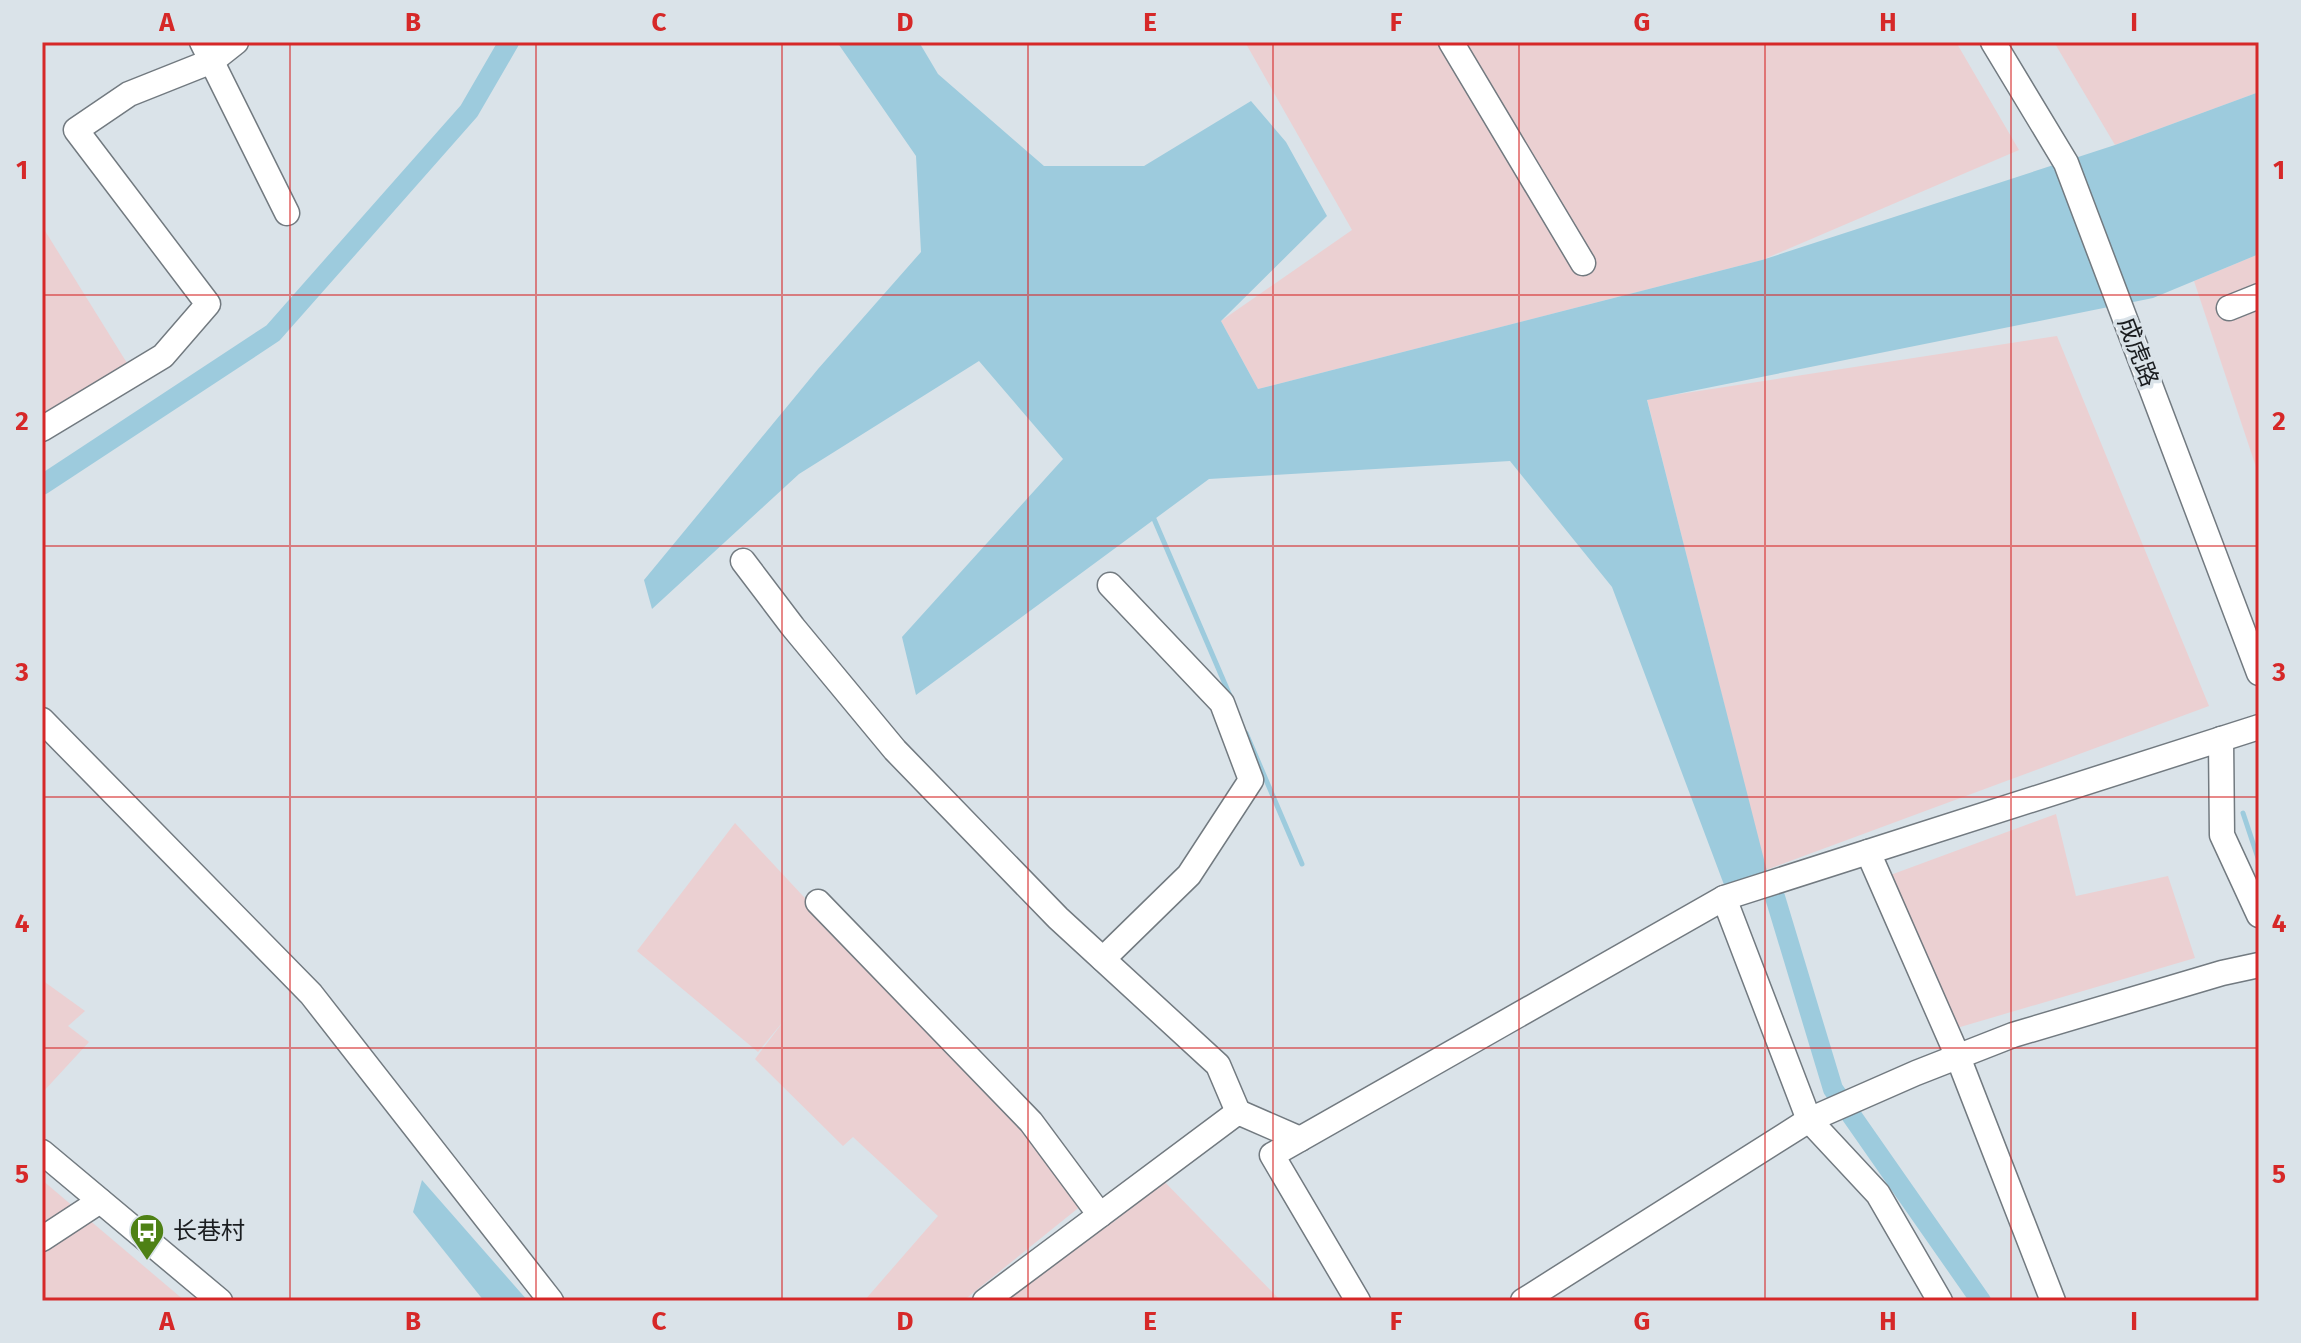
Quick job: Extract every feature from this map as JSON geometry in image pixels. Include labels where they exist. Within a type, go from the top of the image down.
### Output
[{"type":"street","points":[[42,429],[163,356],[208,304],[76,130],[129,94],[207,52],[236,42]]},
{"type":"street","points":[[1451,42],[1583,263]]},
{"type":"street","name":"成虎路","points":[[1993,42],[2066,163],[2259,673]]},
{"type":"street","points":[[207,52],[287,213]]},
{"type":"street","points":[[2229,308],[2259,296]]},
{"type":"street","points":[[743,561],[895,750],[1058,918],[1218,1065],[1238,1112],[1300,1139]]},
{"type":"street","points":[[1103,959],[1189,875],[1251,780],[1222,703],[1110,585]]},
{"type":"street","points":[[42,720],[311,994],[551,1301]]},
{"type":"street","points":[[1358,1301],[1272,1155],[1724,898],[2259,727]]},
{"type":"street","points":[[2221,739],[2222,835],[2259,915]]},
{"type":"street","points":[[1868,852],[1958,1057],[2053,1301]]},
{"type":"street","points":[[1724,898],[1809,1120],[1878,1194],[1940,1301]]},
{"type":"street","points":[[818,902],[1031,1122],[1100,1215]]},
{"type":"street","points":[[1523,1301],[1809,1120],[1877,1089],[2028,1031],[2222,973],[2259,965]]},
{"type":"street","points":[[985,1301],[1238,1112]]},
{"type":"street","points":[[42,1152],[220,1301]]},
{"type":"street","points":[[42,1239],[100,1201]]},
{"type":"shaded area","points":[[1245,42],[1956,42],[2019,150],[1762,260],[1258,389],[1221,321],[1352,230]]},
{"type":"shaded area","points":[[2054,42],[2259,42],[2259,92],[2115,145]]},
{"type":"shaded area","points":[[42,226],[140,384],[42,432]]},
{"type":"shaded area","points":[[2259,254],[2259,476],[2194,281]]},
{"type":"shaded area","points":[[2057,336],[2209,706],[1766,870],[1647,399]]},
{"type":"shaded area","points":[[2056,814],[2076,896],[2168,876],[2195,958],[1950,1030],[1885,877]]},
{"type":"shaded area","points":[[735,823],[1087,1201],[963,1301],[864,1301],[938,1216],[853,1137],[843,1146],[755,1059],[786,1018],[758,1052],[637,951]]},
{"type":"shaded area","points":[[42,980],[85,1011],[68,1026],[89,1042],[42,1093]]},
{"type":"shaded area","points":[[1156,1173],[1281,1301],[985,1301],[1100,1215],[1114,1222]]},
{"type":"shaded area","points":[[42,1180],[185,1301],[42,1301]]},
{"type":"water","points":[[837,42],[919,42],[938,74],[1044,166],[1144,166],[1251,101],[1286,142],[1327,216],[1221,321],[1258,389],[1762,260],[2115,145],[2259,92],[2259,254],[2153,298],[1647,400],[1772,891],[1729,898],[1612,587],[1510,461],[1209,479],[916,695],[902,637],[1063,459],[979,361],[799,474],[652,609],[644,580],[818,369],[921,252],[916,156]]},
{"type":"water","points":[[422,1180],[528,1301],[484,1301],[413,1212]]},
{"type":"waterway","points":[[42,485],[273,333],[469,111],[509,42]]},
{"type":"waterway","points":[[1154,519],[1231,698]]},
{"type":"waterway","points":[[1246,733],[1302,864]]},
{"type":"waterway","points":[[2243,813],[2259,861]]},
{"type":"waterway","points":[[1775,897],[1833,1089],[1981,1301]]},
{"type":"place","name":"长巷村","points":[[147,1262]]}]
